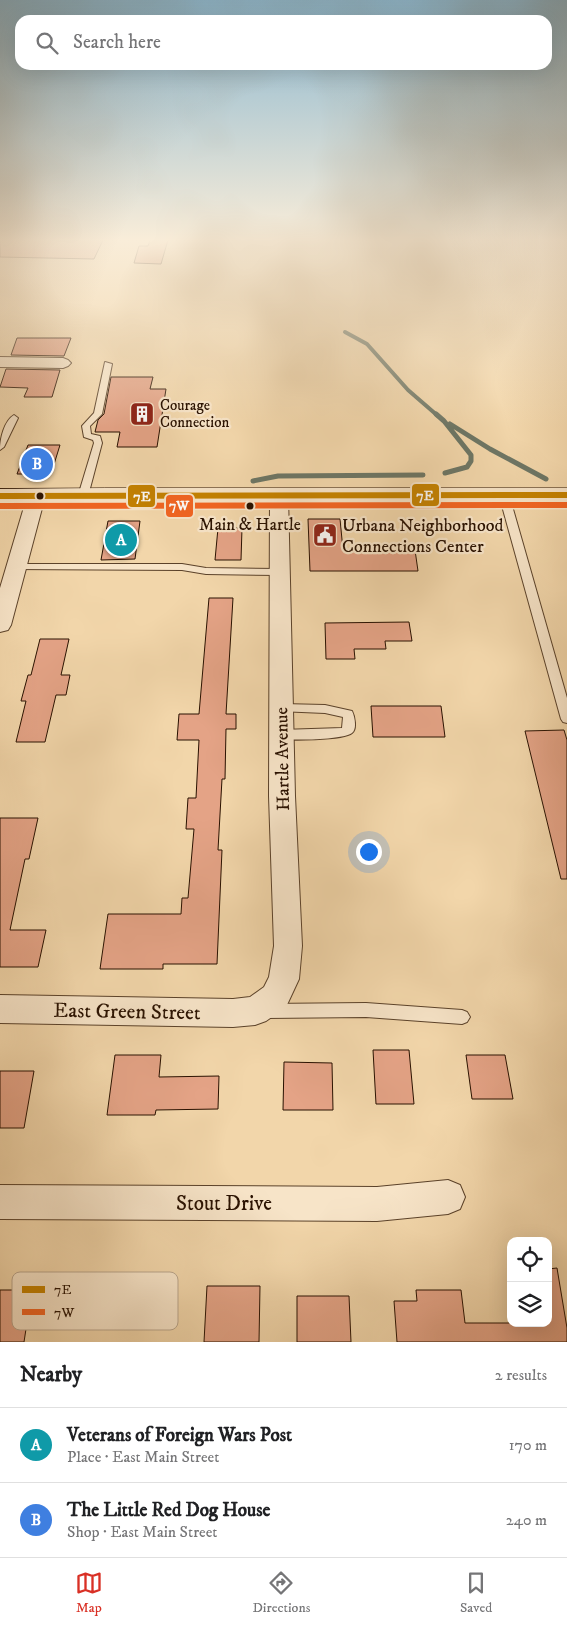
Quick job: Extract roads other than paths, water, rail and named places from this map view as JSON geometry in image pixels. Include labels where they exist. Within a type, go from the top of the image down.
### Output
[{"type":"main road","points":[[0,496],[36,497],[104,494],[567,495]]},
{"type":"street","points":[[0,362],[63,363]]},
{"type":"street","name":"Hartle Avenue","points":[[254,1011],[275,997],[284,979],[288,946],[282,796],[279,495]]},
{"type":"street","points":[[0,625],[10,571],[36,497]]},
{"type":"street","name":"East Green Street","points":[[0,1009],[233,1013],[254,1011]]},
{"type":"street","name":"Stout Drive","points":[[0,1202],[377,1204],[448,1198]]},
{"type":"lane","points":[[83,496],[98,443],[97,438],[87,434],[86,426],[98,414],[108,364]]},
{"type":"lane","points":[[0,447],[14,418]]},
{"type":"lane","points":[[504,495],[567,719]]},
{"type":"lane","points":[[10,571],[182,567],[206,571],[280,572]]},
{"type":"lane","points":[[282,708],[325,709],[348,714],[349,720],[348,730],[342,733],[282,735]]},
{"type":"lane","points":[[254,1011],[366,1010],[462,1017]]},
{"type":"waterway","points":[[345,332],[367,344],[408,390],[438,416]]},
{"type":"waterway","points":[[436,414],[444,421],[471,455],[471,461],[467,467],[445,473]]},
{"type":"waterway","points":[[450,424],[490,449],[546,479]]},
{"type":"waterway","points":[[253,481],[278,476],[423,475]]},
{"type":"place","name":"Courage Connection","points":[[142,414]]},
{"type":"place","name":"The Little Red Dog House","points":[[37,464]]},
{"type":"place","name":"Main & Hartle","points":[[250,506]]},
{"type":"place","name":"Urbana Neighborhood Connections Center","points":[[325,535]]},
{"type":"place","name":"Veterans of Foreign Wars Post","points":[[121,540]]}]
